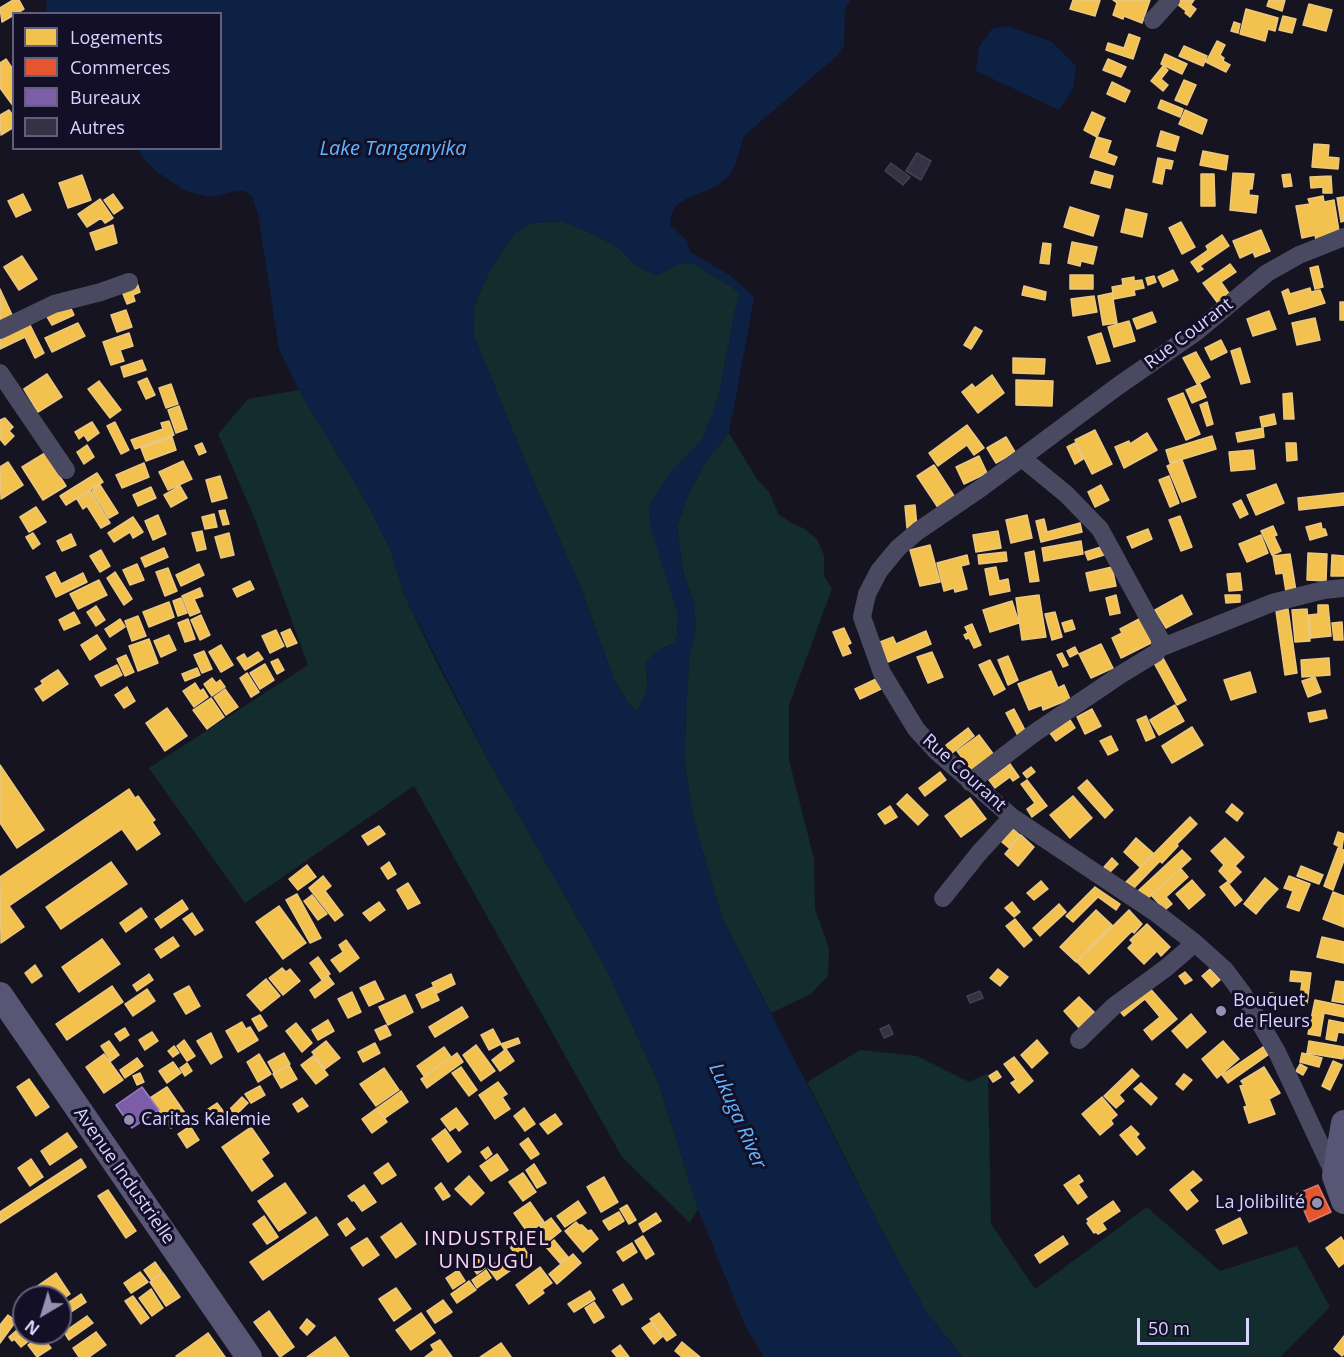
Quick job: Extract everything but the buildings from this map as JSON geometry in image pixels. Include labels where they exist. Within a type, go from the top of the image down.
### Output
[{"type":"street","points":[[1154,20],[1171,0]]},
{"type":"street","name":"Rue Courant","points":[[1335,1176],[1277,1052],[1243,993],[1225,970],[1156,913],[1012,817],[937,752],[916,729],[882,673],[862,617],[867,594],[879,571],[898,548],[918,531],[1196,332],[1267,273],[1299,255],[1344,237]]},
{"type":"street","points":[[0,330],[54,304],[129,282]]},
{"type":"street","points":[[0,373],[66,470]]},
{"type":"street","points":[[1022,458],[1066,494],[1100,530],[1160,639],[1160,648]]},
{"type":"street","points":[[970,782],[1033,734],[1156,653],[1160,648],[1272,603],[1324,590],[1344,588]]},
{"type":"street","points":[[943,898],[1012,817]]},
{"type":"street","points":[[1080,1040],[1114,1006],[1166,968],[1195,943]]},
{"type":"street","name":"Avenue Industrielle","points":[[0,995],[249,1357]]},
{"type":"street","points":[[1344,1123],[1335,1176],[1344,1201]]},
{"type":"green space","points":[[562,221],[598,236],[621,250],[634,264],[657,275],[681,263],[695,264],[732,287],[740,295],[720,391],[703,439],[649,518],[678,614],[677,635],[675,642],[664,648],[646,672],[648,685],[643,701],[636,712],[614,680],[581,588],[527,466],[474,336],[473,310],[480,292],[489,272],[515,232],[532,223]]},
{"type":"green space","points":[[299,390],[366,501],[391,551],[404,594],[439,667],[488,760],[608,972],[659,1084],[698,1209],[690,1223],[622,1157],[414,786],[245,903],[149,768],[308,665],[254,517],[218,434],[248,399]]},
{"type":"green space","points":[[729,433],[757,479],[769,492],[779,515],[805,529],[817,539],[824,555],[824,576],[832,589],[789,705],[789,760],[814,859],[815,909],[829,948],[828,976],[811,994],[771,1013],[722,918],[693,818],[684,759],[689,658],[696,625],[694,604],[683,571],[677,526],[690,490],[710,456]]},
{"type":"green space","points":[[860,1050],[917,1056],[969,1082],[988,1073],[991,1224],[1035,1289],[1147,1207],[1220,1271],[1297,1246],[1330,1307],[1280,1357],[963,1357],[926,1312],[807,1082]]},
{"type":"water","name":"Lake Tanganyika","points":[[46,0],[851,0],[845,8],[844,45],[838,55],[744,136],[735,166],[728,177],[715,187],[675,206],[671,218],[670,225],[687,241],[690,252],[728,274],[754,299],[729,433],[710,456],[690,490],[677,526],[683,571],[694,604],[696,625],[689,658],[684,759],[693,818],[722,918],[926,1312],[963,1357],[764,1357],[744,1323],[698,1209],[659,1084],[608,972],[488,760],[404,594],[391,551],[366,501],[299,390],[279,349],[258,214],[252,196],[243,191],[210,197],[186,191],[156,171],[141,156],[139,150],[222,150],[222,12],[47,12]],"holes":[[[562,221],[598,236],[621,250],[634,264],[657,275],[681,263],[695,264],[732,287],[740,295],[720,391],[703,439],[671,472],[650,505],[649,518],[652,532],[678,614],[677,635],[675,642],[652,655],[646,662],[648,685],[643,701],[636,712],[614,680],[581,588],[527,466],[474,336],[473,310],[489,272],[515,232],[532,223]]]},
{"type":"water","points":[[1008,26],[1052,42],[1076,66],[1073,89],[1059,110],[976,71],[979,47],[992,29]]},
{"type":"place","name":"Bouquet de Fleurs","points":[[1221,1011]]},
{"type":"place","name":"Caritas Kalemie","points":[[129,1120]]},
{"type":"place","name":"La Jolibilité","points":[[1317,1203]]},
{"type":"district","name":"INDUSTRIEL UNDUGU","points":[[487,1250]]},
{"type":"water label","name":"Lukuga River","points":[[737,1116]]}]
